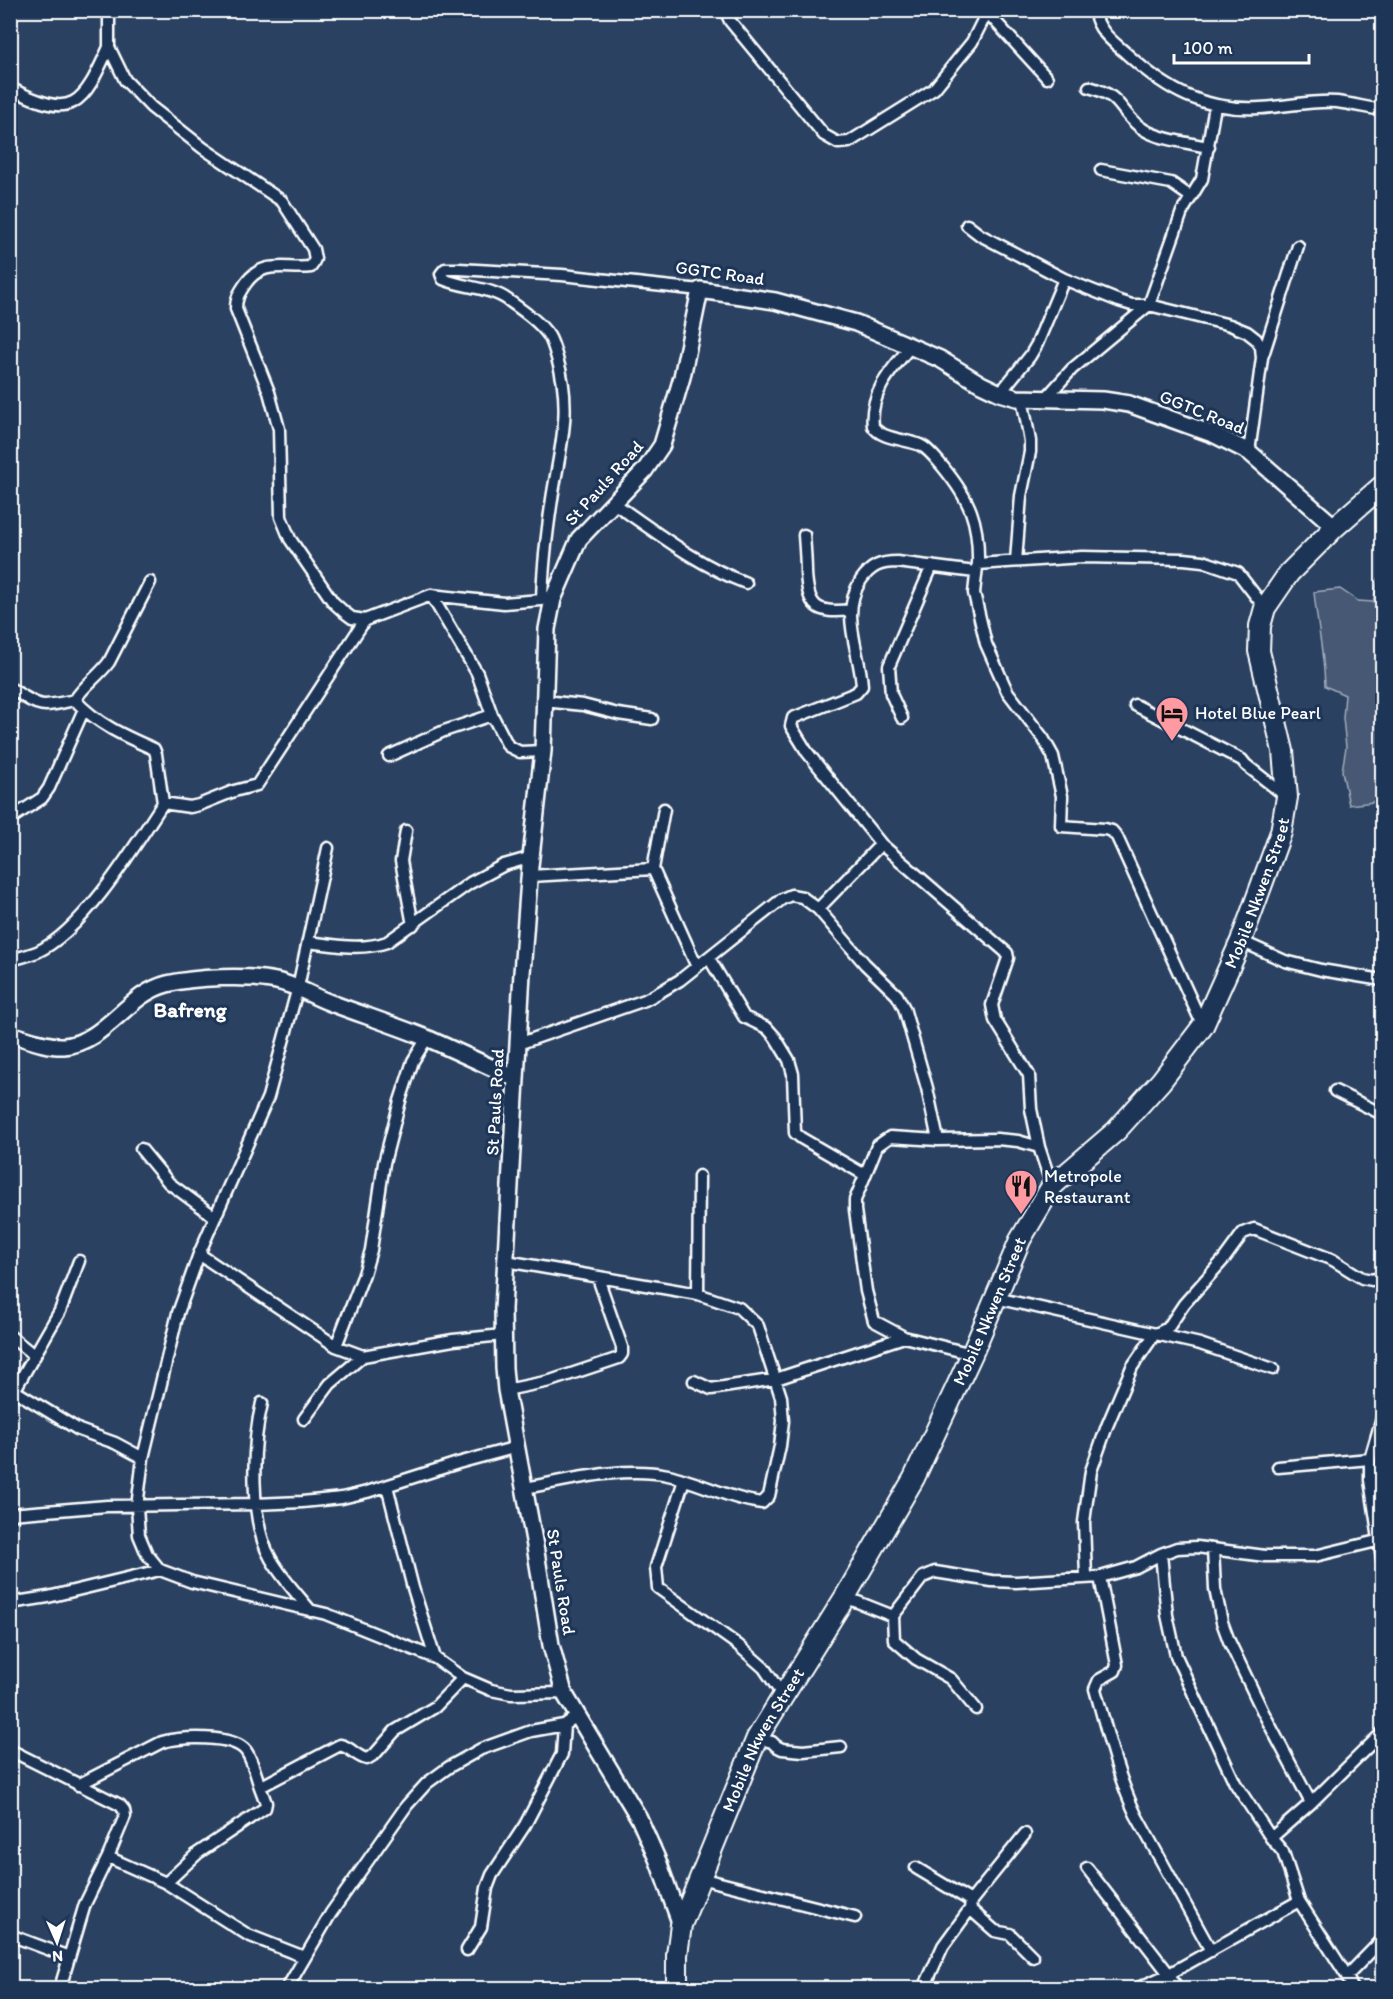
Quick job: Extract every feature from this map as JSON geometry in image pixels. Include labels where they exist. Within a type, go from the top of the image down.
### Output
[{"type":"highway","name":"Mobile Nkwen Street","points":[[676,1987],[681,1925],[757,1738],[845,1597],[914,1478],[972,1354],[1020,1240],[1052,1186],[1116,1131],[1161,1081],[1203,1026],[1241,941],[1281,832],[1287,797],[1283,751],[1259,651],[1260,626],[1265,608],[1289,573],[1335,527],[1382,487]]},
{"type":"street","points":[[109,10],[109,47],[125,80],[151,107],[202,148],[282,201],[313,249],[315,259],[311,267],[262,268],[250,278],[237,296],[236,309],[273,405],[279,429],[281,517],[290,539],[333,602],[352,618],[365,620],[431,595],[504,603],[547,599]]},
{"type":"street","points":[[725,10],[730,21],[824,135],[838,143],[849,142],[934,89],[972,42],[986,11],[1047,78]]},
{"type":"street","points":[[1097,10],[1096,21],[1103,31],[1147,72],[1185,97],[1215,106],[1259,108],[1336,102],[1383,110]]},
{"type":"street","points":[[10,88],[33,100],[64,105],[76,102],[86,92],[109,47]]},
{"type":"street","points":[[1089,87],[1106,91],[1114,97],[1130,117],[1147,131],[1209,147]]},
{"type":"street","points":[[1045,399],[1072,369],[1149,305],[1182,212],[1202,179],[1215,106]]},
{"type":"street","points":[[1101,170],[1171,183],[1191,197]]},
{"type":"street","points":[[968,225],[980,235],[1064,279],[1132,305],[1149,305],[1230,325],[1247,332],[1256,339],[1261,347],[1262,358]]},
{"type":"street","points":[[1249,452],[1262,358],[1298,246]]},
{"type":"street","name":"GGTC Road","points":[[547,599],[545,546],[566,416],[563,384],[551,338],[543,327],[498,294],[443,279],[441,274],[445,269],[562,274],[700,290],[775,301],[856,323],[940,359],[1000,393],[1022,398],[1103,400],[1129,404],[1215,435],[1249,452],[1335,527]]},
{"type":"street","points":[[1000,393],[1037,345],[1064,279]]},
{"type":"street","name":"St Pauls Road","points":[[681,1925],[658,1861],[639,1818],[564,1693],[551,1645],[506,1390],[503,1335],[518,1044],[530,876],[543,751],[547,599],[579,539],[615,504],[645,470],[662,445],[676,399],[700,290]]},
{"type":"street","points":[[10,303],[10,319]]},
{"type":"street","points":[[911,346],[881,386],[875,399],[873,426],[880,433],[921,445],[960,487],[967,499],[975,521],[979,543],[974,593],[986,644],[1007,691],[1043,738],[1053,756],[1062,796],[1061,826],[1105,829],[1112,831],[1117,837],[1203,1026]]},
{"type":"street","points":[[1016,561],[1021,496],[1030,452],[1022,398]]},
{"type":"street","points":[[615,504],[700,563],[746,583]]},
{"type":"street","points":[[804,535],[808,597],[812,603],[827,611],[850,610]]},
{"type":"street","points":[[1052,1186],[1039,1147],[1031,1109],[1029,1075],[992,1012],[992,1005],[1008,958],[1007,953],[881,844],[807,752],[790,722],[793,718],[856,693],[862,686],[850,610],[858,586],[871,567],[885,562],[976,568],[1016,561],[1082,557],[1203,561],[1238,573],[1265,608]]},
{"type":"street","points":[[902,718],[891,694],[889,666],[932,566]]},
{"type":"street","points":[[10,688],[38,705],[46,706],[75,700],[109,662],[150,582]]},
{"type":"street","points":[[431,595],[477,673],[492,715],[508,747],[520,752],[543,751]]},
{"type":"street","points":[[163,803],[190,807],[257,785],[365,620]]},
{"type":"street","points":[[10,960],[38,951],[54,941],[78,920],[118,872],[163,803],[154,749],[108,728],[75,700]]},
{"type":"street","points":[[544,701],[583,705],[618,714],[652,719]]},
{"type":"street","points":[[1135,705],[1242,760],[1287,797]]},
{"type":"street","points":[[10,819],[42,798],[49,788],[84,709]]},
{"type":"street","points":[[389,756],[444,731],[492,715]]},
{"type":"street","points":[[664,809],[653,869],[697,968]]},
{"type":"street","points":[[406,831],[401,861],[413,925]]},
{"type":"street","points":[[818,909],[881,844]]},
{"type":"street","points":[[328,848],[298,987],[268,1097],[215,1217],[178,1313],[143,1458],[137,1507],[139,1535],[147,1554],[160,1570],[192,1582],[311,1611],[359,1626],[435,1658],[464,1678],[492,1690],[511,1694],[564,1693]]},
{"type":"street","points":[[308,942],[357,948],[373,947],[387,942],[470,883],[504,865],[532,857]]},
{"type":"street","points":[[530,876],[653,869]]},
{"type":"street","points":[[518,1044],[645,1000],[697,968],[782,899],[791,896],[802,897],[818,909],[865,964],[897,995],[904,1008],[927,1088],[938,1140]]},
{"type":"street","points":[[1241,941],[1285,960],[1321,970],[1383,980]]},
{"type":"street","points":[[709,958],[744,1017],[767,1028],[789,1060],[793,1074],[795,1132],[801,1138],[865,1175]]},
{"type":"street","points":[[10,1034],[62,1046],[78,1043],[96,1034],[152,989],[193,980],[276,981],[298,987],[323,1000],[427,1038],[516,1079]]},
{"type":"street","points":[[336,1347],[371,1250],[386,1154],[400,1101],[413,1061],[427,1038]]},
{"type":"street","points":[[1335,1091],[1383,1114]]},
{"type":"street","points":[[972,1354],[904,1337],[874,1321],[866,1292],[855,1200],[876,1146],[890,1137],[938,1140],[997,1139],[1018,1141],[1039,1147]]},
{"type":"street","points":[[141,1149],[169,1183],[215,1217]]},
{"type":"street","points":[[698,1294],[699,1176]]},
{"type":"street","points":[[1086,1577],[1084,1522],[1091,1471],[1132,1367],[1154,1335],[1168,1328],[1184,1304],[1224,1259],[1243,1233],[1254,1229],[1333,1260],[1362,1278],[1372,1280],[1383,1277]]},
{"type":"street","points":[[200,1254],[336,1347],[363,1356],[453,1340],[503,1335]]},
{"type":"street","points":[[79,1261],[60,1311],[13,1395],[79,1430],[115,1443],[143,1458]]},
{"type":"street","points":[[506,1261],[698,1294],[739,1308],[758,1326],[782,1397],[783,1422],[769,1496],[762,1503],[650,1472],[580,1478],[525,1488]]},
{"type":"street","points":[[506,1390],[550,1381],[620,1358],[622,1347],[598,1278]]},
{"type":"street","points":[[996,1298],[1200,1344],[1273,1369]]},
{"type":"street","points":[[10,1336],[36,1356]]},
{"type":"street","points":[[693,1381],[711,1389],[777,1379],[904,1337]]},
{"type":"street","points":[[304,1419],[330,1384],[363,1356]]},
{"type":"street","points":[[262,1403],[255,1453],[255,1504],[263,1542],[270,1558],[311,1611]]},
{"type":"street","points":[[1383,1418],[1370,1459],[1370,1480],[1383,1559]]},
{"type":"street","points":[[10,1514],[107,1506],[255,1504],[342,1498],[387,1486],[458,1462],[517,1447]]},
{"type":"street","points":[[1278,1467],[1370,1459]]},
{"type":"street","points":[[684,1480],[656,1567],[658,1588],[738,1645],[764,1668],[783,1696]]},
{"type":"street","points":[[387,1486],[435,1658]]},
{"type":"street","points":[[976,1708],[951,1679],[916,1659],[894,1640],[893,1616],[924,1577],[934,1572],[992,1581],[1016,1582],[1100,1577],[1136,1567],[1177,1548],[1197,1547],[1265,1556],[1315,1556],[1381,1540]]},
{"type":"street","points":[[1214,1549],[1215,1589],[1222,1622],[1229,1641],[1311,1803]]},
{"type":"street","points":[[1161,1554],[1167,1615],[1176,1656],[1235,1783],[1271,1838],[1283,1852],[1299,1901],[1347,1976],[1352,1989]]},
{"type":"street","points":[[10,1604],[160,1570]]},
{"type":"street","points":[[1100,1577],[1117,1665],[1115,1671],[1099,1680],[1095,1689],[1110,1743],[1136,1815],[1211,1951]]},
{"type":"street","points":[[845,1597],[893,1616]]},
{"type":"street","points":[[260,1787],[340,1745],[348,1746],[361,1758],[367,1759],[375,1754],[395,1731],[435,1707],[464,1678]]},
{"type":"street","points":[[287,1989],[331,1913],[362,1867],[407,1805],[427,1783],[449,1767],[481,1749],[531,1731],[564,1725],[577,1716]]},
{"type":"street","points":[[467,1950],[481,1927],[487,1888],[492,1875],[525,1825],[562,1754],[564,1725]]},
{"type":"street","points":[[1271,1838],[1311,1803],[1383,1733]]},
{"type":"street","points":[[757,1738],[772,1742],[782,1749],[803,1751],[841,1747]]},
{"type":"street","points":[[78,1785],[162,1742],[174,1739],[218,1740],[244,1748],[266,1803],[265,1808],[198,1853],[166,1883]]},
{"type":"street","points":[[10,1750],[120,1805],[126,1816],[85,1905],[60,1989]]},
{"type":"street","points":[[924,1989],[943,1946],[970,1905],[1025,1834]]},
{"type":"street","points":[[108,1857],[166,1883],[248,1935],[304,1958]]},
{"type":"street","points":[[916,1868],[970,1905],[995,1931],[1010,1934],[1033,1957]]},
{"type":"street","points":[[1087,1868],[1169,1974],[1177,1989]]},
{"type":"street","points":[[700,1878],[855,1917]]},
{"type":"street","points":[[1138,1989],[1299,1901]]},
{"type":"street","points":[[10,1935],[69,1957]]},
{"type":"street","points":[[1347,1976],[1383,1940]]},
{"type":"shaded area","points":[[1378,579],[1382,580],[1382,801],[1349,805],[1342,771],[1346,747],[1343,718],[1345,695],[1325,686],[1314,592],[1340,589],[1358,601],[1373,602]]},
{"type":"place","name":"Hotel Blue Pearl","points":[[1172,742]]},
{"type":"place","name":"Metropole Restaurant","points":[[1021,1215]]},
{"type":"district","name":"Bafreng","points":[[190,1010]]}]
